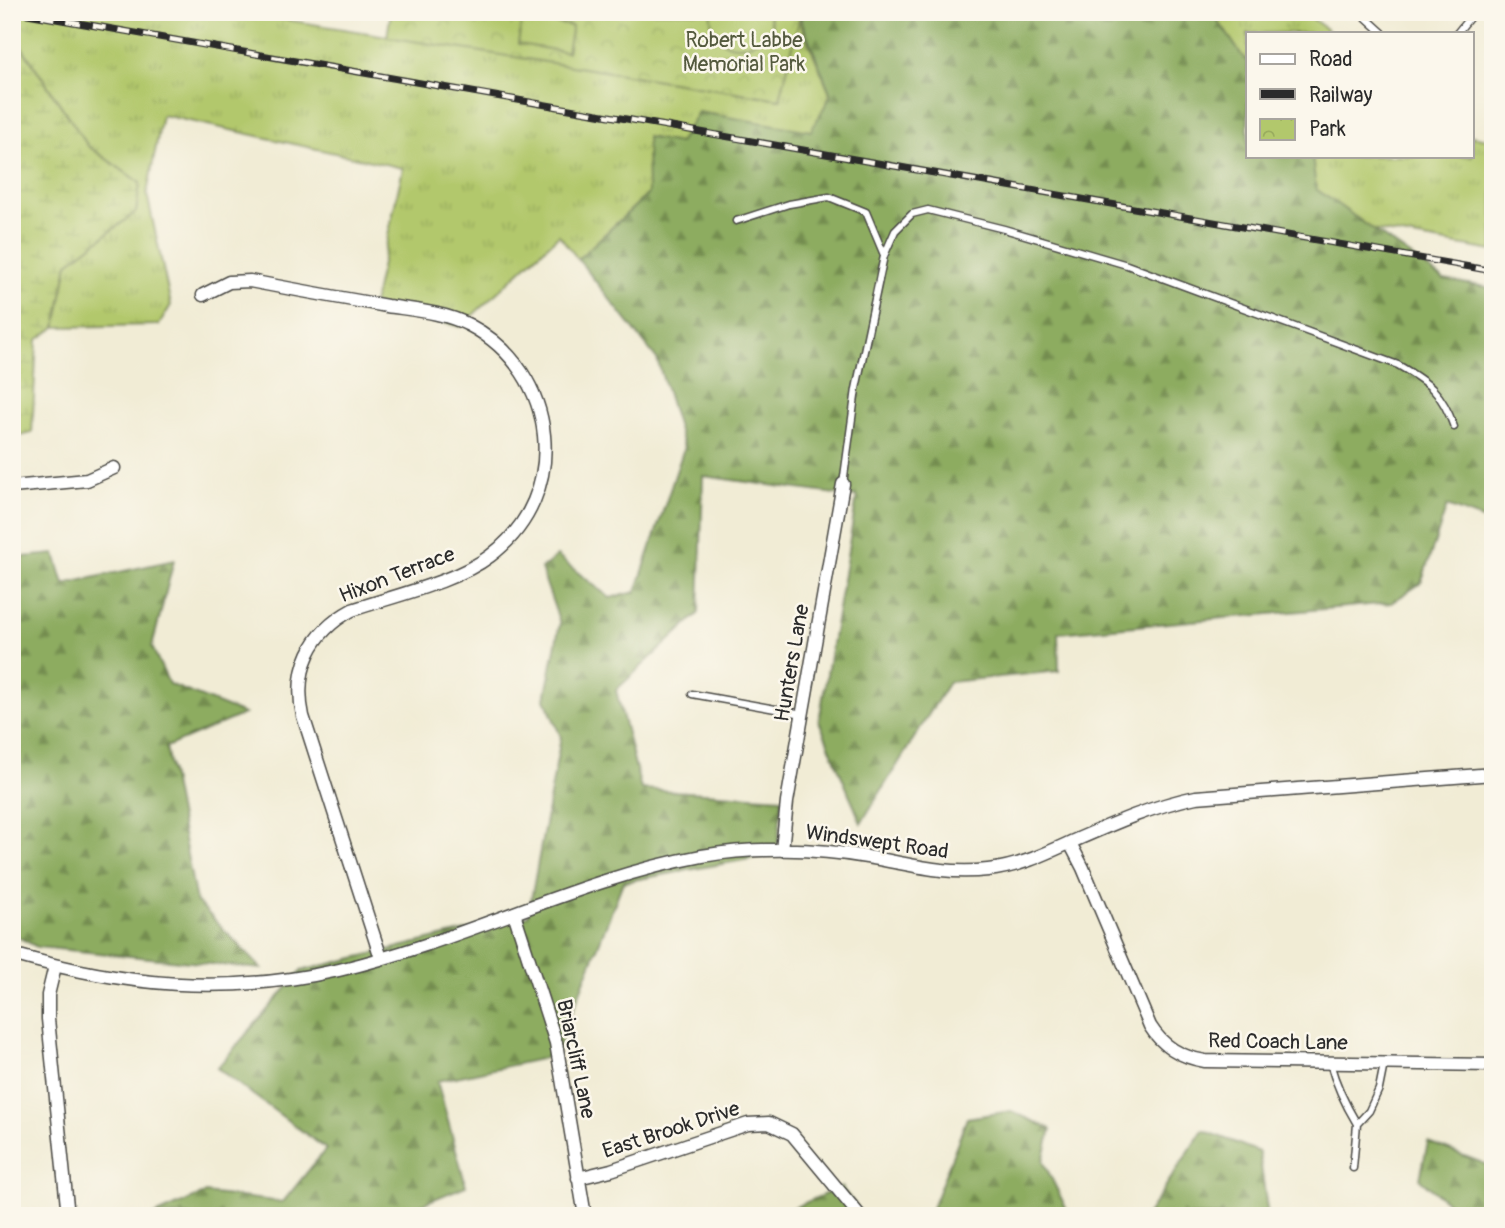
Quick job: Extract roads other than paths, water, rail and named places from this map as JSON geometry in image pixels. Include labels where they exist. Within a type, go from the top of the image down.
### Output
[{"type":"street","name":"Hixon Terrace","points":[[203,295],[229,282],[250,281],[453,318],[488,336],[506,351],[525,377],[538,402],[545,455],[537,491],[523,522],[500,549],[476,566],[454,576],[352,610],[339,617],[315,640],[302,668],[299,692],[303,716],[381,958]]},
{"type":"street","points":[[12,487],[87,480],[114,468]]},
{"type":"street","name":"Hunters Lane","points":[[782,850],[787,802],[843,484]]},
{"type":"street","name":"Windswept Road","points":[[12,954],[55,966],[138,982],[209,985],[302,977],[381,958],[662,864],[706,856],[782,850],[866,856],[927,870],[991,870],[1016,864],[1160,806],[1205,796],[1493,774]]},
{"type":"street","name":"Red Coach Lane","points":[[1070,843],[1150,1026],[1165,1044],[1188,1058],[1205,1061],[1493,1065]]},
{"type":"street","name":"Briarcliff Lane","points":[[514,913],[545,1002],[556,1043],[585,1216]]},
{"type":"street","points":[[55,966],[48,995],[48,1019],[68,1216]]},
{"type":"street","name":"East Brook Drive","points":[[578,1178],[611,1170],[748,1124],[769,1123],[792,1134],[860,1216]]},
{"type":"lane","points":[[1360,12],[1382,32]]},
{"type":"lane","points":[[1458,32],[1471,17],[1468,12]]},
{"type":"lane","points":[[736,221],[789,204],[829,197],[866,212],[884,256]]},
{"type":"lane","points":[[843,484],[844,458],[860,366],[884,256],[895,231],[912,214],[928,210],[1126,265],[1398,365],[1423,379],[1438,393],[1448,408],[1454,427]]},
{"type":"lane","points":[[692,694],[803,713]]},
{"type":"lane","points":[[1331,1063],[1335,1082],[1357,1124]]},
{"type":"lane","points":[[1353,1168],[1357,1124],[1369,1111],[1379,1088],[1384,1064]]},
{"type":"railway","points":[[16,12],[1493,271]]},
{"type":"park label","name":"Robert Labbe Memorial Park","points":[[744,52]]}]
